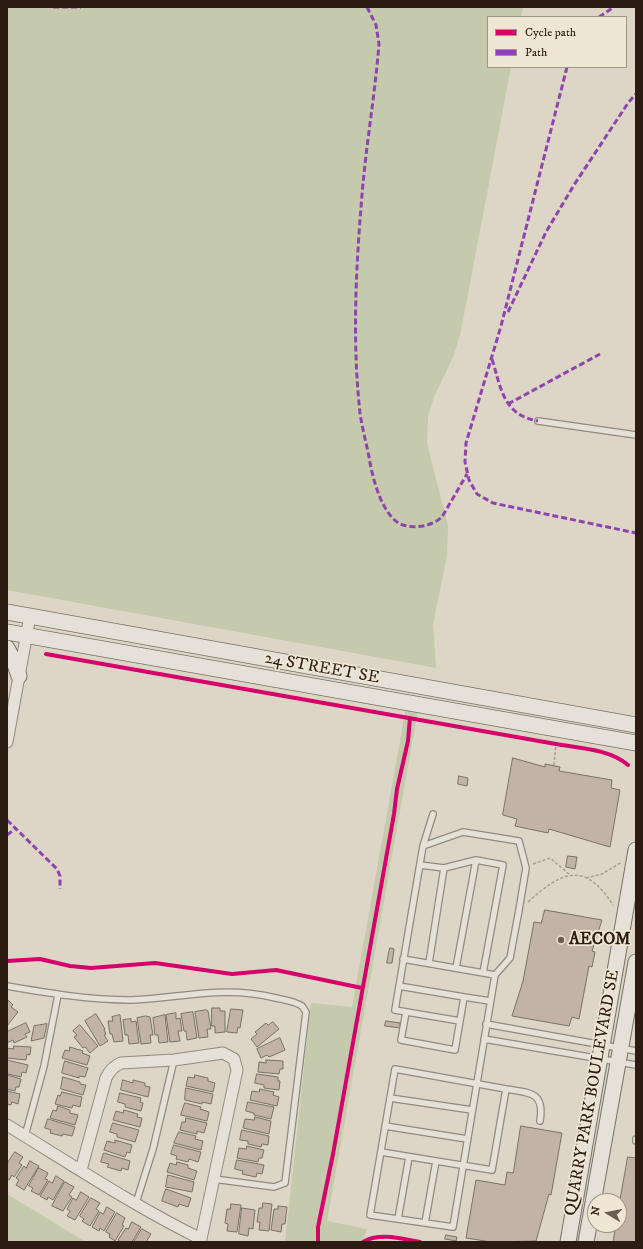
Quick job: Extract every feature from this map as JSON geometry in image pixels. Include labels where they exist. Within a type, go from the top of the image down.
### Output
[{"type":"main road","name":"24 STREET SE","points":[[7,612],[636,726]]},
{"type":"main road","name":"24 STREET SE","points":[[7,632],[636,743]]},
{"type":"main road","points":[[7,648],[19,676]]},
{"type":"main road","points":[[618,740],[636,754]]},
{"type":"main road","name":"QUARRY PARK BOULEVARD SE","points":[[568,1242],[636,850]]},
{"type":"main road","name":"QUARRY PARK BOULEVARD SE","points":[[586,1242],[618,1055],[636,962]]},
{"type":"street","points":[[7,742],[30,616]]},
{"type":"street","points":[[7,1125],[81,1170],[136,1203],[205,1240],[214,1179],[237,1070],[236,1064],[231,1056],[223,1053],[174,1060],[121,1063],[110,1070],[106,1078],[81,1170]]},
{"type":"lane","points":[[538,421],[636,435]]},
{"type":"lane","points":[[433,814],[423,846],[395,1010],[460,1021]]},
{"type":"lane","points":[[423,846],[463,832],[519,841],[526,868],[510,958],[495,975],[486,1024],[484,1040],[476,1084],[453,1227],[370,1215],[395,1069],[476,1084],[506,1089],[537,1097],[540,1102],[540,1121]]},
{"type":"lane","points":[[420,865],[444,868],[476,860],[503,865],[483,973]]},
{"type":"lane","points":[[456,968],[476,860]]},
{"type":"lane","points":[[429,963],[444,868]]},
{"type":"lane","points":[[403,959],[495,975]]},
{"type":"lane","points":[[7,986],[58,995],[106,1000],[131,1000],[192,993],[234,992],[264,995],[302,1006],[306,1012],[284,1183],[274,1187],[214,1179]]},
{"type":"lane","points":[[399,986],[490,1001]]},
{"type":"lane","points":[[25,1136],[44,1066],[58,995]]},
{"type":"lane","points":[[406,1012],[402,1040],[456,1050],[464,997]]},
{"type":"lane","points":[[486,1024],[618,1055],[636,1066]]},
{"type":"lane","points":[[484,1040],[600,1051],[618,1055],[636,1051]]},
{"type":"lane","points":[[136,1203],[153,1149],[174,1060]]},
{"type":"lane","points":[[381,1152],[492,1170],[506,1089]]},
{"type":"lane","points":[[390,1098],[472,1110]]},
{"type":"lane","points":[[386,1126],[467,1139]]},
{"type":"lane","points":[[398,1219],[409,1157]]},
{"type":"lane","points":[[425,1223],[436,1161]]},
{"type":"path","points":[[549,742],[564,745]]},
{"type":"path","points":[[554,765],[556,744]]},
{"type":"path","points":[[526,868],[550,858],[571,875],[586,878],[599,886],[614,907]]},
{"type":"path","points":[[586,878],[602,874],[622,861]]},
{"type":"path","points":[[519,910],[549,883],[571,875]]},
{"type":"green space","points":[[7,7],[523,7],[521,16],[487,16],[487,68],[511,68],[461,331],[454,355],[434,397],[428,416],[427,443],[448,526],[447,556],[433,624],[436,668],[7,590]]},
{"type":"green space","points":[[406,708],[418,710],[327,1221],[367,1229],[362,1242],[285,1242],[311,1003],[352,1007]]},
{"type":"green space","points":[[7,1194],[86,1242],[7,1242]]},
{"type":"building","points":[[513,758],[545,767],[545,764],[560,767],[559,771],[612,780],[611,788],[620,790],[610,847],[549,829],[548,833],[515,826],[517,819],[503,815]]},
{"type":"building","points":[[459,776],[468,778],[467,786],[458,784]]},
{"type":"building","points":[[568,856],[577,857],[575,869],[566,867]]},
{"type":"building","points":[[545,910],[602,920],[592,951],[595,952],[592,967],[589,966],[579,1019],[572,1017],[569,1026],[512,1016],[523,981],[534,922],[541,923]]},
{"type":"building","points":[[390,948],[394,949],[392,963],[387,963]]},
{"type":"building","points":[[8,1000],[13,1005],[11,1007],[18,1012],[7,1026]]},
{"type":"building","points":[[212,1008],[220,1008],[220,1011],[225,1011],[225,1032],[215,1033],[215,1026],[212,1026]]},
{"type":"building","points":[[231,1009],[243,1010],[240,1028],[238,1027],[237,1033],[227,1032]]},
{"type":"building","points":[[208,1011],[211,1029],[207,1029],[208,1037],[199,1038],[195,1012]]},
{"type":"building","points":[[193,1012],[197,1038],[187,1040],[181,1014]]},
{"type":"building","points":[[176,1013],[176,1019],[180,1018],[182,1031],[178,1031],[180,1041],[170,1042],[166,1015]]},
{"type":"building","points":[[96,1014],[105,1029],[106,1034],[104,1035],[108,1041],[100,1046],[85,1021]]},
{"type":"building","points":[[120,1015],[123,1041],[114,1042],[112,1034],[110,1034],[108,1021],[113,1021],[112,1017]]},
{"type":"building","points":[[165,1015],[168,1042],[159,1043],[158,1035],[155,1035],[153,1018]]},
{"type":"building","points":[[146,1016],[150,1017],[153,1035],[150,1035],[151,1043],[141,1044],[137,1018]]},
{"type":"building","points":[[131,1019],[131,1022],[136,1021],[139,1043],[129,1044],[128,1035],[125,1035],[123,1020]]},
{"type":"building","points":[[386,1021],[400,1023],[400,1028],[385,1026]]},
{"type":"building","points":[[273,1022],[279,1029],[257,1047],[251,1039],[257,1034],[255,1032],[266,1023],[268,1025]]},
{"type":"building","points":[[26,1023],[30,1032],[25,1034],[27,1037],[14,1043],[13,1040],[7,1043],[7,1032]]},
{"type":"building","points":[[47,1024],[44,1038],[31,1041],[34,1026]]},
{"type":"building","points":[[80,1025],[98,1046],[90,1053],[85,1047],[83,1048],[74,1037],[77,1035],[73,1031]]},
{"type":"building","points":[[280,1038],[285,1050],[269,1057],[267,1055],[261,1058],[257,1049]]},
{"type":"building","points":[[14,1046],[31,1047],[30,1055],[27,1054],[26,1060],[7,1058],[7,1048],[13,1049]]},
{"type":"building","points":[[70,1047],[83,1051],[82,1053],[90,1056],[87,1065],[62,1058],[65,1050],[69,1051]]},
{"type":"building","points":[[7,1060],[28,1065],[26,1073],[22,1072],[21,1077],[8,1074]]},
{"type":"building","points":[[266,1060],[283,1061],[283,1069],[280,1069],[279,1074],[258,1072],[259,1062],[266,1063]]},
{"type":"building","points":[[65,1061],[88,1068],[85,1077],[79,1076],[79,1078],[62,1073]]},
{"type":"building","points":[[257,1074],[278,1077],[278,1081],[280,1081],[279,1090],[264,1088],[264,1085],[255,1083]]},
{"type":"building","points":[[7,1075],[21,1079],[19,1087],[16,1087],[15,1091],[7,1089]]},
{"type":"building","points":[[195,1075],[208,1078],[208,1081],[215,1083],[213,1092],[186,1086],[188,1077],[194,1078]]},
{"type":"building","points":[[63,1077],[86,1085],[83,1095],[61,1089]]},
{"type":"building","points":[[123,1080],[133,1083],[133,1080],[145,1083],[145,1086],[150,1087],[148,1097],[121,1090]]},
{"type":"building","points":[[186,1088],[213,1094],[211,1104],[202,1102],[202,1104],[185,1100]]},
{"type":"building","points":[[260,1089],[274,1092],[273,1095],[279,1097],[277,1106],[250,1100],[252,1091],[259,1092]]},
{"type":"building","points":[[7,1091],[20,1094],[18,1104],[12,1102],[11,1105],[7,1104]]},
{"type":"building","points":[[62,1092],[82,1097],[80,1107],[73,1105],[72,1108],[55,1104],[58,1095],[60,1096]]},
{"type":"building","points":[[120,1093],[141,1098],[140,1102],[143,1103],[141,1111],[125,1107],[125,1104],[118,1102]]},
{"type":"building","points":[[248,1102],[274,1107],[271,1119],[254,1115],[254,1113],[246,1111]]},
{"type":"building","points":[[185,1103],[201,1107],[200,1109],[209,1112],[207,1121],[181,1115]]},
{"type":"building","points":[[58,1106],[70,1110],[70,1113],[78,1115],[75,1125],[50,1118],[53,1110],[56,1111]]},
{"type":"building","points":[[124,1110],[138,1114],[137,1117],[142,1118],[140,1127],[113,1120],[116,1111],[123,1113]]},
{"type":"building","points":[[255,1117],[271,1121],[269,1134],[243,1128],[245,1119],[254,1120]]},
{"type":"building","points":[[186,1118],[207,1123],[204,1133],[197,1131],[197,1134],[180,1130],[182,1122],[185,1122]]},
{"type":"building","points":[[48,1119],[75,1127],[72,1136],[63,1134],[62,1136],[50,1133],[51,1130],[45,1128]]},
{"type":"building","points":[[113,1123],[139,1130],[135,1142],[117,1137],[117,1134],[110,1132]]},
{"type":"building","points":[[521,1126],[562,1133],[551,1195],[549,1194],[536,1241],[491,1242],[466,1238],[476,1180],[505,1185],[507,1172],[513,1173]]},
{"type":"building","points":[[242,1130],[269,1136],[268,1145],[262,1144],[261,1147],[248,1144],[248,1141],[240,1140]]},
{"type":"building","points":[[179,1132],[196,1136],[195,1139],[203,1141],[201,1150],[174,1143]]},
{"type":"building","points":[[115,1140],[132,1145],[130,1153],[127,1152],[125,1157],[104,1150],[107,1141],[115,1143]]},
{"type":"building","points":[[174,1145],[201,1152],[198,1162],[189,1159],[188,1162],[176,1159],[177,1156],[171,1154]]},
{"type":"building","points":[[247,1146],[264,1150],[262,1158],[259,1158],[258,1162],[237,1158],[239,1148],[246,1149]]},
{"type":"building","points":[[15,1152],[23,1157],[19,1163],[22,1165],[14,1177],[12,1175],[9,1180],[7,1179],[7,1164]]},
{"type":"building","points":[[104,1153],[130,1161],[128,1170],[122,1168],[121,1171],[107,1167],[109,1164],[101,1162]]},
{"type":"building","points":[[628,1157],[636,1158],[636,1242],[613,1242],[615,1233],[627,1233],[627,1193],[621,1193]]},
{"type":"building","points":[[237,1160],[264,1165],[262,1174],[257,1173],[256,1177],[242,1174],[243,1171],[235,1169]]},
{"type":"building","points":[[30,1161],[39,1166],[24,1190],[16,1185],[19,1180],[16,1178],[24,1166],[26,1168]]},
{"type":"building","points":[[177,1162],[188,1165],[188,1168],[197,1171],[194,1180],[167,1172],[170,1163],[176,1165]]},
{"type":"building","points":[[39,1168],[48,1173],[45,1179],[48,1180],[39,1195],[31,1191],[33,1188],[29,1186]]},
{"type":"building","points":[[168,1175],[194,1182],[192,1192],[166,1187]]},
{"type":"building","points":[[56,1176],[64,1181],[53,1200],[48,1197],[47,1200],[40,1196],[49,1181],[52,1183]]},
{"type":"building","points":[[65,1182],[74,1187],[69,1195],[72,1197],[63,1211],[52,1206]]},
{"type":"building","points":[[166,1189],[191,1198],[188,1207],[179,1204],[178,1207],[162,1201]]},
{"type":"building","points":[[81,1192],[89,1197],[75,1220],[67,1216],[70,1211],[67,1209],[73,1198],[76,1200]]},
{"type":"building","points":[[91,1198],[100,1203],[96,1209],[99,1211],[90,1226],[82,1221],[84,1219],[80,1216]]},
{"type":"building","points":[[263,1203],[272,1204],[269,1231],[259,1230],[260,1222],[257,1222],[259,1208],[262,1208]]},
{"type":"building","points":[[231,1204],[241,1205],[237,1232],[227,1231],[228,1224],[225,1223],[227,1209],[230,1209]]},
{"type":"building","points":[[278,1206],[287,1207],[285,1224],[282,1224],[281,1232],[271,1230],[274,1209],[278,1209]]},
{"type":"building","points":[[107,1207],[115,1212],[104,1231],[100,1228],[99,1231],[92,1227],[100,1212],[103,1214]]},
{"type":"building","points":[[242,1208],[255,1210],[253,1229],[249,1228],[248,1236],[239,1234]]},
{"type":"building","points":[[117,1213],[125,1218],[122,1225],[124,1226],[115,1241],[109,1237],[110,1234],[106,1232]]},
{"type":"building","points":[[132,1222],[141,1227],[132,1242],[121,1242],[118,1240]]},
{"type":"building","points":[[142,1229],[151,1234],[146,1242],[134,1242]]},
{"type":"building","points":[[446,1235],[457,1237],[456,1241],[445,1239]]},
{"type":"marked path","points":[[53,7],[81,7]]},
{"type":"marked path","points":[[367,7],[376,25],[379,44],[362,195],[358,249],[356,359],[360,413],[370,465],[379,496],[389,514],[403,525],[413,527],[429,525],[442,517],[467,474]]},
{"type":"marked path","points":[[600,16],[614,7]]},
{"type":"marked path","points":[[567,68],[501,326],[466,443],[465,462],[469,480],[477,494],[493,503],[636,533]]},
{"type":"marked path","points":[[508,312],[546,232],[574,185],[628,103],[636,94]]},
{"type":"marked path","points":[[508,404],[600,354]]},
{"type":"marked path","points":[[492,359],[501,390],[510,406],[517,413],[526,418],[538,421]]},
{"type":"marked path","points":[[7,820],[57,869],[60,876],[60,889]]},
{"type":"marked path","points":[[7,835],[15,829]]},
{"type":"cycle path","points":[[46,654],[594,750],[603,752],[621,760],[628,765]]},
{"type":"cycle path","points":[[318,1242],[318,1227],[333,1154],[394,814],[397,789],[408,741],[410,718]]},
{"type":"cycle path","points":[[7,961],[40,959],[70,966],[91,968],[155,963],[232,974],[276,970],[362,988]]},
{"type":"cycle path","points":[[363,1242],[377,1237],[391,1237],[420,1242]]},
{"type":"place","name":"AECOM","points":[[561,940]]}]
